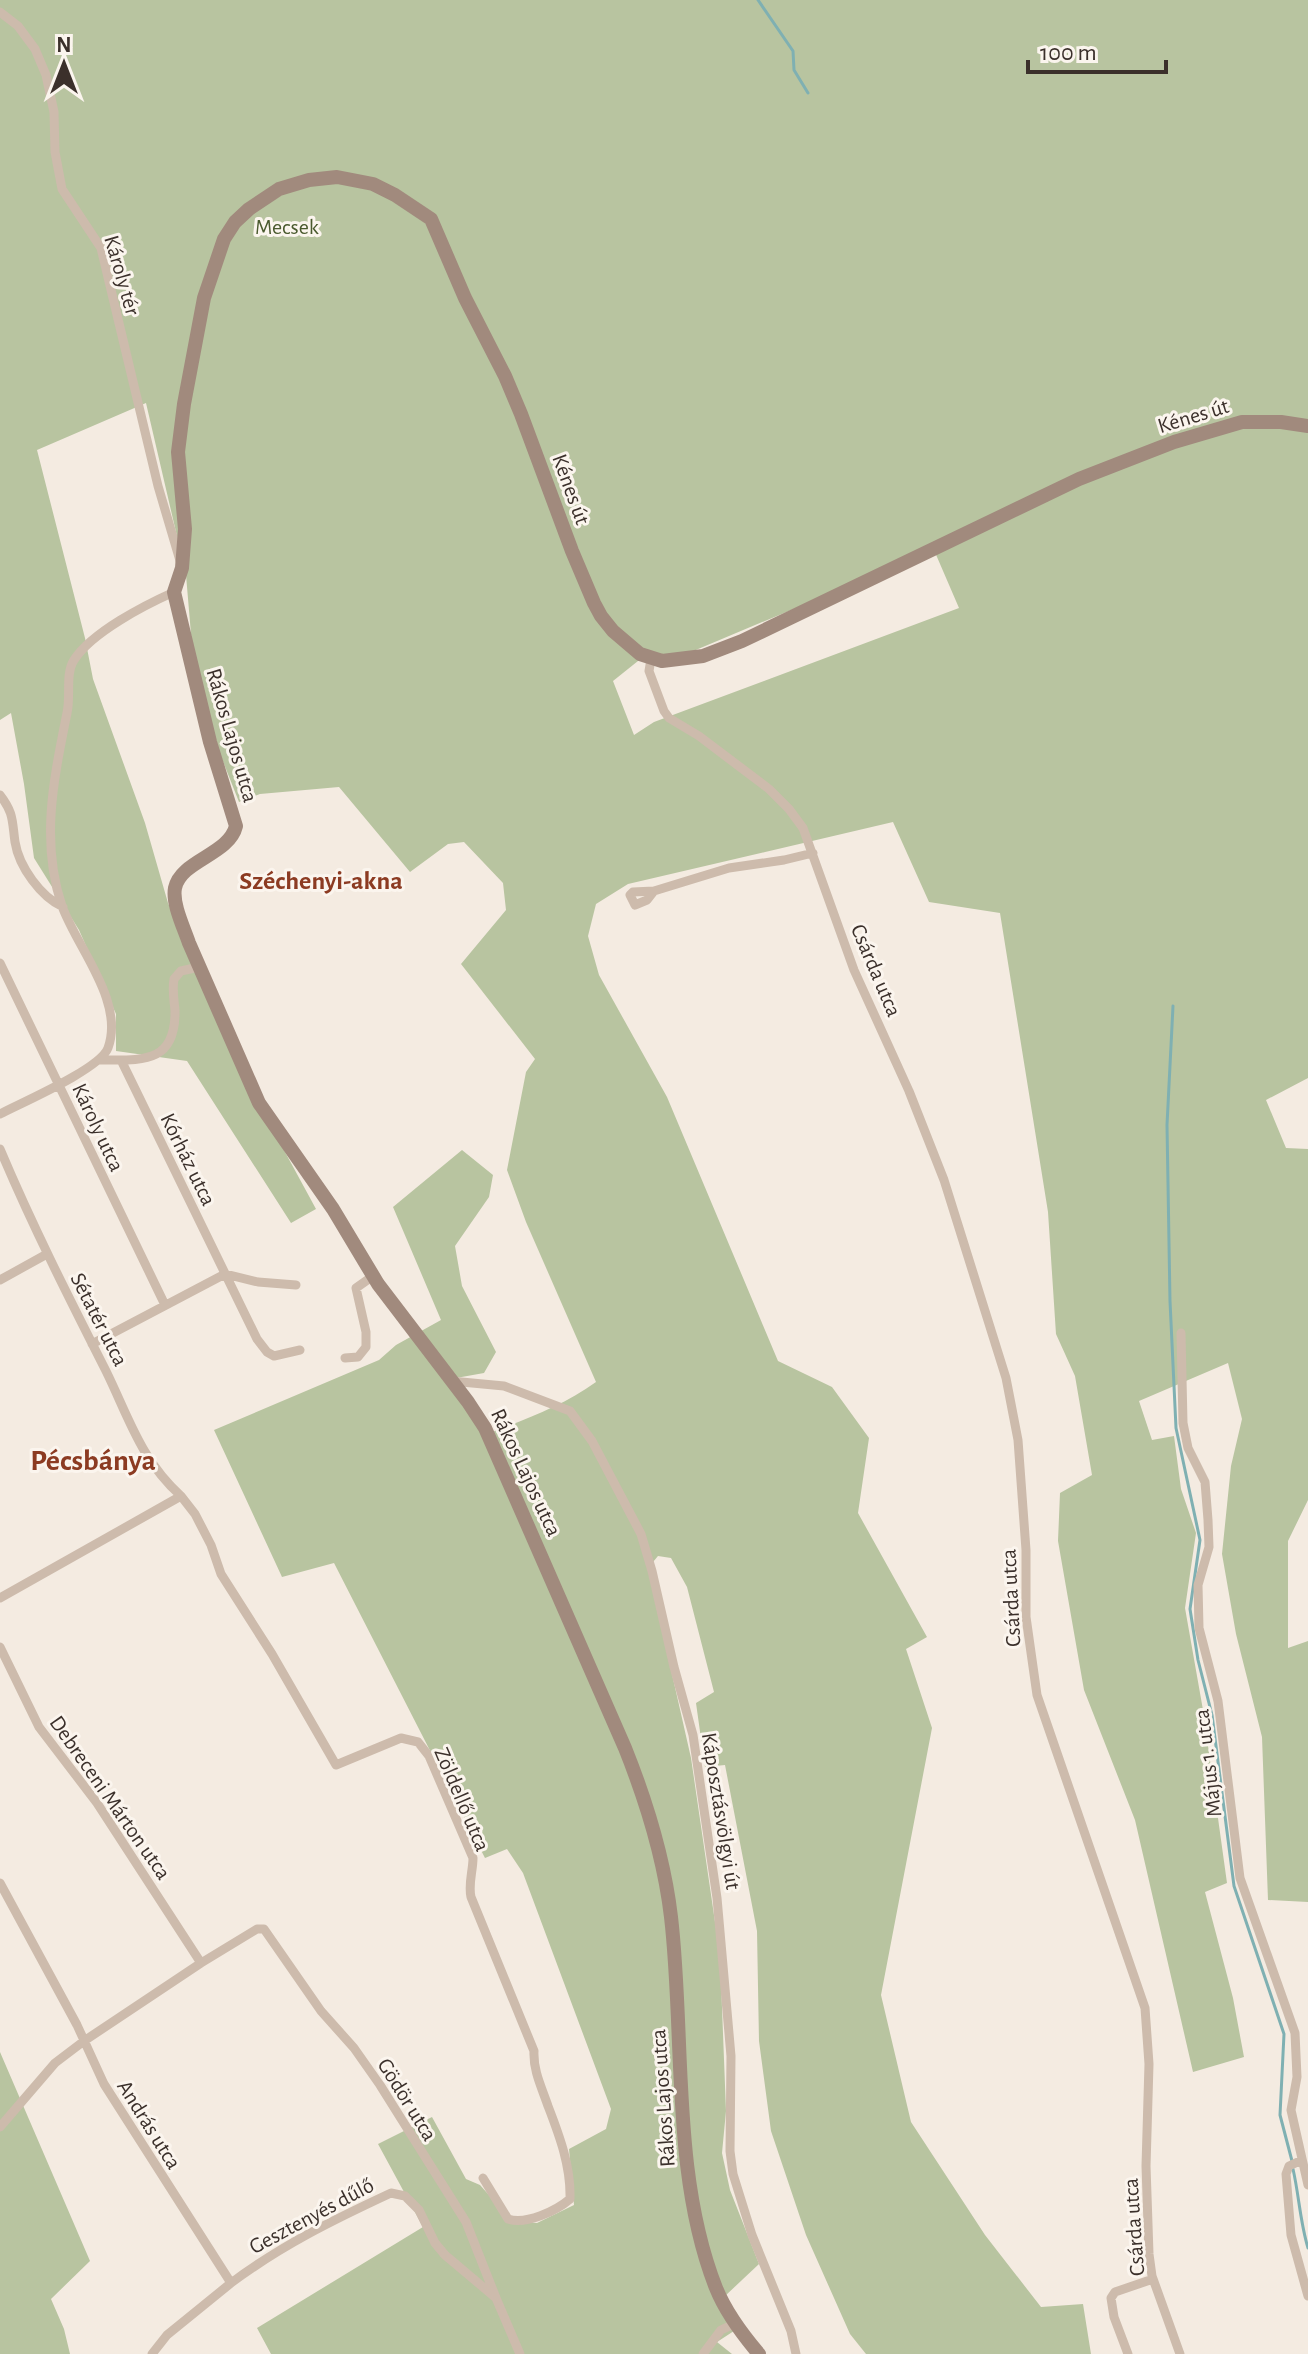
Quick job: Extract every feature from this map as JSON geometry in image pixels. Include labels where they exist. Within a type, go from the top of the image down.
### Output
[{"type":"street","name":"Károly tér","points":[[0,12],[18,26],[35,49],[46,75],[54,112],[55,152],[62,189],[101,248],[158,486],[182,568]]},
{"type":"street","name":"Kénes út","points":[[174,592],[182,568],[185,529],[178,452],[202,311],[224,239],[235,222],[249,209],[279,189],[323,177],[355,179],[395,195],[431,219],[521,414],[572,551],[601,616],[626,643],[651,659],[681,660],[703,656],[742,641],[1079,479],[1174,442],[1242,422],[1308,426]]},
{"type":"street","points":[[101,1060],[108,1049],[111,1025],[106,1000],[93,966],[63,907],[52,859],[51,800],[68,712],[70,669],[75,658],[92,642],[134,611],[174,592]]},
{"type":"street","name":"Rákos Lajos utca","points":[[174,592],[210,742],[236,826],[229,841],[188,870],[175,886],[180,918],[259,1103],[333,1209],[373,1276],[476,1414],[496,1450],[619,1734],[654,1829],[664,1867],[671,1919],[690,2180],[702,2242],[712,2277],[734,2324],[759,2354]]},
{"type":"street","name":"Csárda utca","points":[[651,659],[649,671],[669,718],[699,736],[769,789],[803,828],[854,970],[904,1080],[960,1224],[1015,1415],[1026,1550],[1026,1617],[1037,1695],[1145,2008],[1149,2064],[1147,2219],[1153,2279],[1180,2354]]},
{"type":"street","points":[[0,795],[14,819],[15,845],[31,877],[50,901],[63,907]]},
{"type":"street","points":[[654,891],[729,868],[813,853]]},
{"type":"street","name":"Károly utca","points":[[0,963],[165,1305]]},
{"type":"street","points":[[0,1114],[101,1060],[156,1056],[171,1037],[174,1026],[174,979],[181,971],[199,967]]},
{"type":"street","name":"Kórház utca","points":[[121,1060],[257,1339],[274,1356],[300,1350]]},
{"type":"street","name":"Sétatér utca","points":[[0,1149],[47,1254],[124,1408],[136,1440],[165,1481],[181,1496]]},
{"type":"street","points":[[0,1280],[47,1254]]},
{"type":"street","points":[[92,1344],[225,1274],[258,1282],[296,1285]]},
{"type":"street","points":[[345,1358],[358,1357],[366,1347],[366,1332],[356,1288],[373,1276]]},
{"type":"street","name":"Május 1. utca","points":[[1181,1333],[1183,1423],[1188,1448],[1205,1482],[1208,1520],[1209,1547],[1198,1585],[1199,1628],[1218,1701],[1240,1878],[1295,2033],[1297,2077],[1291,2110],[1295,2163],[1308,2185]]},
{"type":"street","name":"Káposztásvölgyi út","points":[[451,1381],[504,1386],[570,1411],[592,1441],[641,1534],[693,1735],[717,1898],[731,2056],[730,2151],[733,2174],[752,2235],[791,2331],[796,2354]]},
{"type":"street","points":[[0,1598],[181,1496]]},
{"type":"street","name":"Zöldellő utca","points":[[181,1496],[195,1514],[211,1545],[221,1574],[272,1654],[336,1765],[392,1741],[411,1738],[429,1756],[473,1858],[469,1887],[471,1897],[534,2051],[535,2071],[565,2157],[571,2182],[570,2199],[525,2221],[515,2222],[508,2219],[483,2178]]},
{"type":"street","name":"Debreceni Márton utca","points":[[0,1647],[5,1668],[39,1727],[91,1794],[201,1963]]},
{"type":"street","name":"András utca","points":[[0,1883],[121,2113],[231,2283]]},
{"type":"street","name":"Gödör utca","points":[[201,1963],[257,1929],[268,1932],[321,2011],[354,2048],[380,2085],[466,2222],[496,2298]]},
{"type":"street","points":[[0,2127],[55,2063],[201,1963]]},
{"type":"street","points":[[1295,2163],[1286,2174],[1291,2235],[1308,2296]]},
{"type":"street","name":"Gesztenyés dűlő","points":[[231,2283],[270,2254],[308,2232],[391,2193],[398,2193],[419,2210],[435,2243],[445,2255],[496,2298],[520,2354]]},
{"type":"street","points":[[1128,2354],[1114,2317],[1111,2298],[1115,2292],[1153,2279]]},
{"type":"street","points":[[152,2354],[167,2335],[231,2283]]},
{"type":"street","points":[[703,2354],[721,2330],[734,2324]]},
{"type":"green space","name":"Mecsek","points":[[0,0],[1308,0],[1308,1078],[1266,1100],[1286,1148],[1308,1149],[1308,1500],[1288,1541],[1288,1648],[1308,1641],[1308,1902],[1268,1900],[1262,1737],[1236,1634],[1222,1554],[1231,1466],[1242,1419],[1228,1363],[1139,1401],[1152,1440],[1174,1436],[1181,1489],[1196,1533],[1185,1608],[1227,1883],[1205,1892],[1233,1998],[1244,2057],[1193,2072],[1135,1820],[1084,1690],[1058,1541],[1060,1493],[1092,1475],[1075,1376],[1056,1334],[1048,1212],[1000,913],[929,902],[893,822],[628,884],[596,904],[588,936],[599,975],[667,1097],[778,1361],[832,1387],[869,1438],[858,1513],[927,1637],[906,1649],[932,1728],[881,1995],[911,2122],[985,2235],[1041,2307],[1083,2304],[1091,2354],[866,2354],[850,2334],[806,2235],[771,2131],[759,2041],[757,1931],[725,1765],[705,1767],[696,1703],[714,1692],[687,1587],[671,1558],[658,1556],[648,1568],[691,1758],[720,1956],[726,2111],[722,2153],[730,2190],[759,2264],[725,2296],[737,2329],[717,2342],[732,2354],[271,2354],[257,2328],[423,2227],[378,2144],[432,2117],[466,2179],[480,2185],[512,2221],[537,2223],[574,2205],[569,2149],[606,2129],[611,2109],[523,1873],[507,1849],[485,1858],[334,1563],[282,1577],[214,1430],[379,1360],[396,1345],[441,1320],[393,1207],[462,1150],[493,1175],[489,1197],[455,1246],[462,1286],[496,1352],[484,1373],[456,1378],[492,1432],[559,1404],[596,1382],[526,1222],[507,1170],[526,1072],[535,1059],[461,964],[506,910],[503,883],[464,842],[448,844],[410,872],[339,787],[260,794],[239,802],[196,693],[186,575],[146,403],[37,450],[93,679],[145,823],[168,903],[229,1049],[316,1209],[291,1223],[187,1061],[116,1051],[116,1014],[79,930],[34,858],[11,713],[0,720]],"holes":[[[934,550],[959,608],[654,722],[634,735],[613,681],[638,661],[691,652]]]},
{"type":"green space","points":[[0,2052],[90,2261],[51,2299],[64,2329],[70,2354],[0,2354]]},
{"type":"waterway","points":[[758,0],[793,51],[794,70],[808,93]]},
{"type":"waterway","points":[[1173,1006],[1167,1125],[1176,1428],[1200,1540],[1190,1609],[1198,1660],[1212,1715],[1234,1886],[1284,2034],[1280,2115],[1292,2161]]},
{"type":"waterway","points":[[1293,2169],[1308,2248]]},
{"type":"district","name":"Széchenyi-akna","points":[[321,880]]},
{"type":"district","name":"Pécsbánya","points":[[93,1460]]}]
